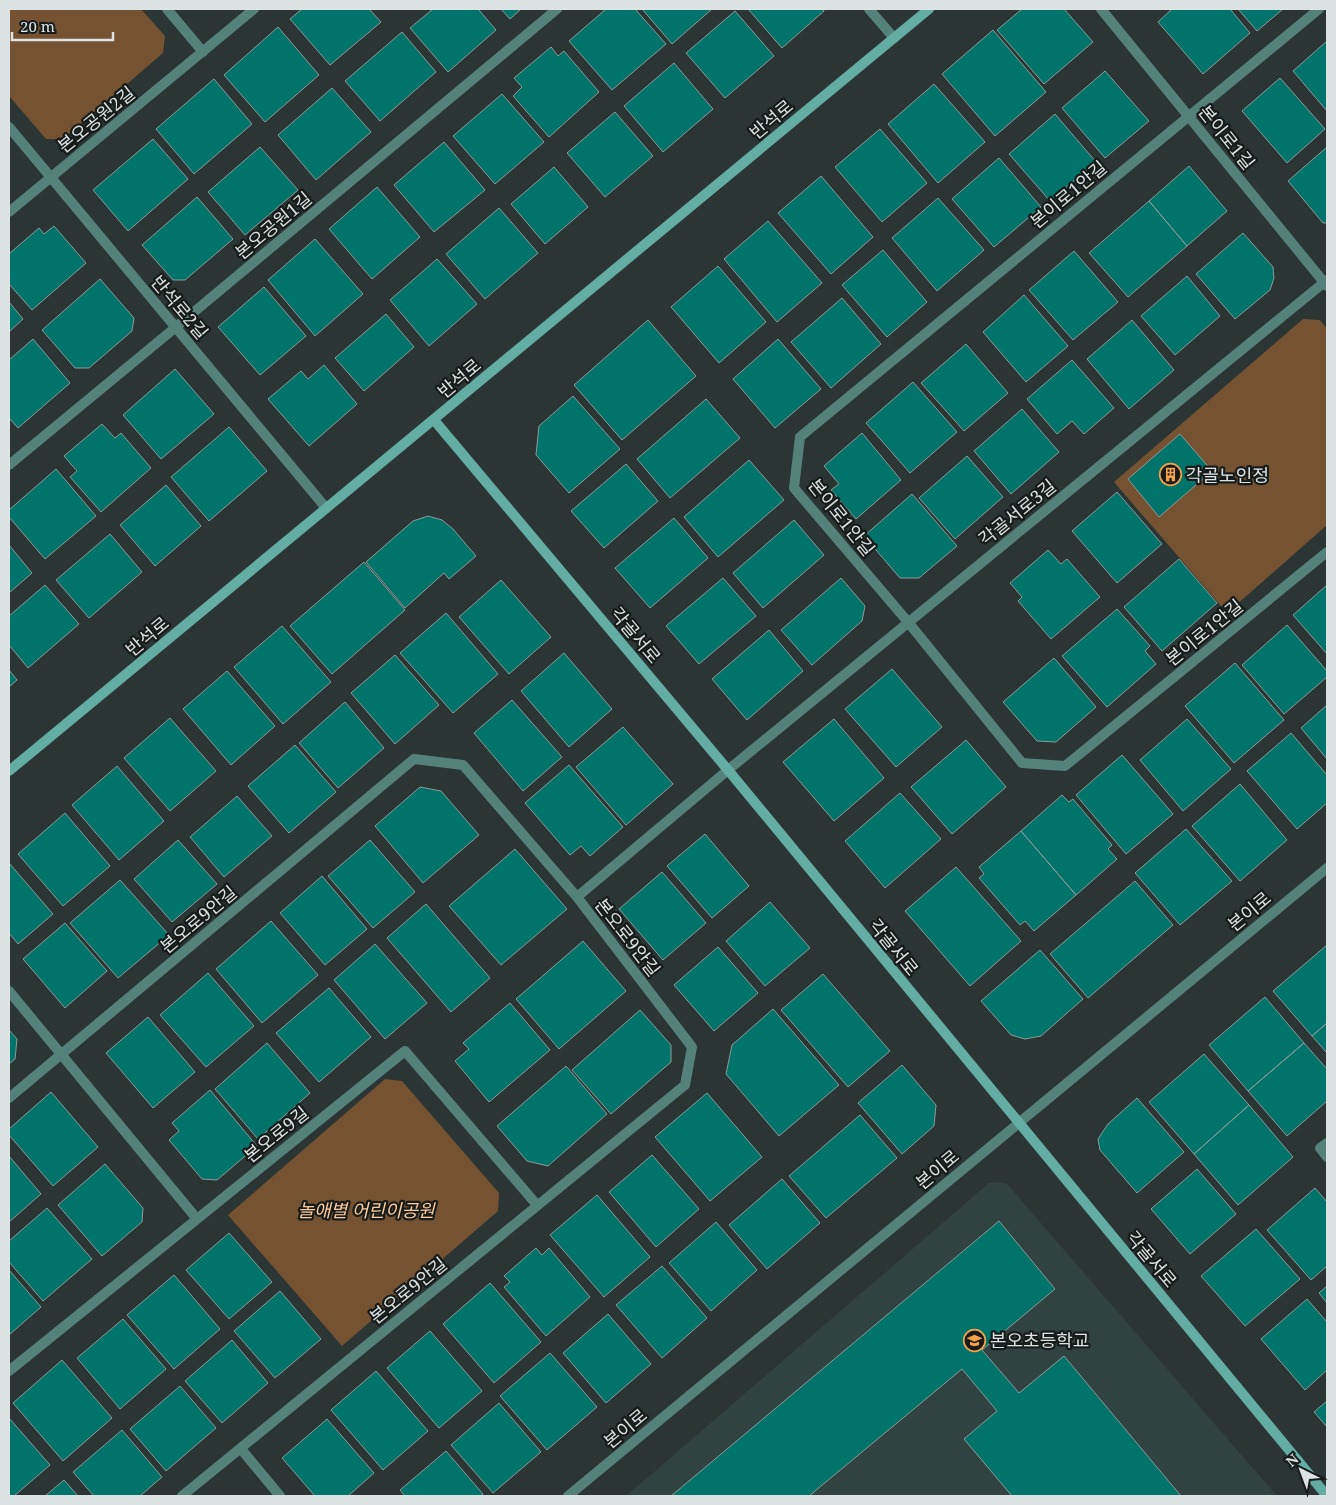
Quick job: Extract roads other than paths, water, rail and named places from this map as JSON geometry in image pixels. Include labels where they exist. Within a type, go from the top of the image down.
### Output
[{"type":"street","points":[[166,9],[203,52]]},
{"type":"street","name":"본오공원2길","points":[[9,212],[254,9]]},
{"type":"street","name":"본오공원1길","points":[[9,464],[557,9]]},
{"type":"street","points":[[869,9],[894,38]]},
{"type":"street","name":"반석로","points":[[9,771],[929,9]]},
{"type":"street","name":"본이로1길","points":[[1101,9],[1326,282]]},
{"type":"street","name":"본이로1안길","points":[[1319,9],[800,437],[794,488],[908,622],[1022,763],[1065,766],[1327,552]]},
{"type":"street","name":"반석로2길","points":[[9,127],[326,508]]},
{"type":"street","name":"각골서로3길","points":[[577,897],[908,622],[1326,282]]},
{"type":"street","name":"각골서로","points":[[434,420],[728,770],[1327,1496]]},
{"type":"street","name":"본오로9안길","points":[[9,1098],[414,759],[463,765],[577,897],[692,1047],[685,1085],[182,1496]]},
{"type":"street","name":"본이로","points":[[568,1496],[1018,1123],[1325,874]]},
{"type":"street","points":[[9,992],[196,1219]]},
{"type":"street","name":"본오로9길","points":[[9,1371],[405,1051],[538,1205]]},
{"type":"street","points":[[1327,1143],[1320,1148],[1327,1157]]},
{"type":"street","points":[[241,1449],[280,1496]]},
{"type":"place","name":"각골노인정","points":[[1170,475]]},
{"type":"place","name":"본오초등학교","points":[[974,1340]]},
{"type":"park label","name":"놀애별 어린이공원","points":[[366,1210]]}]
